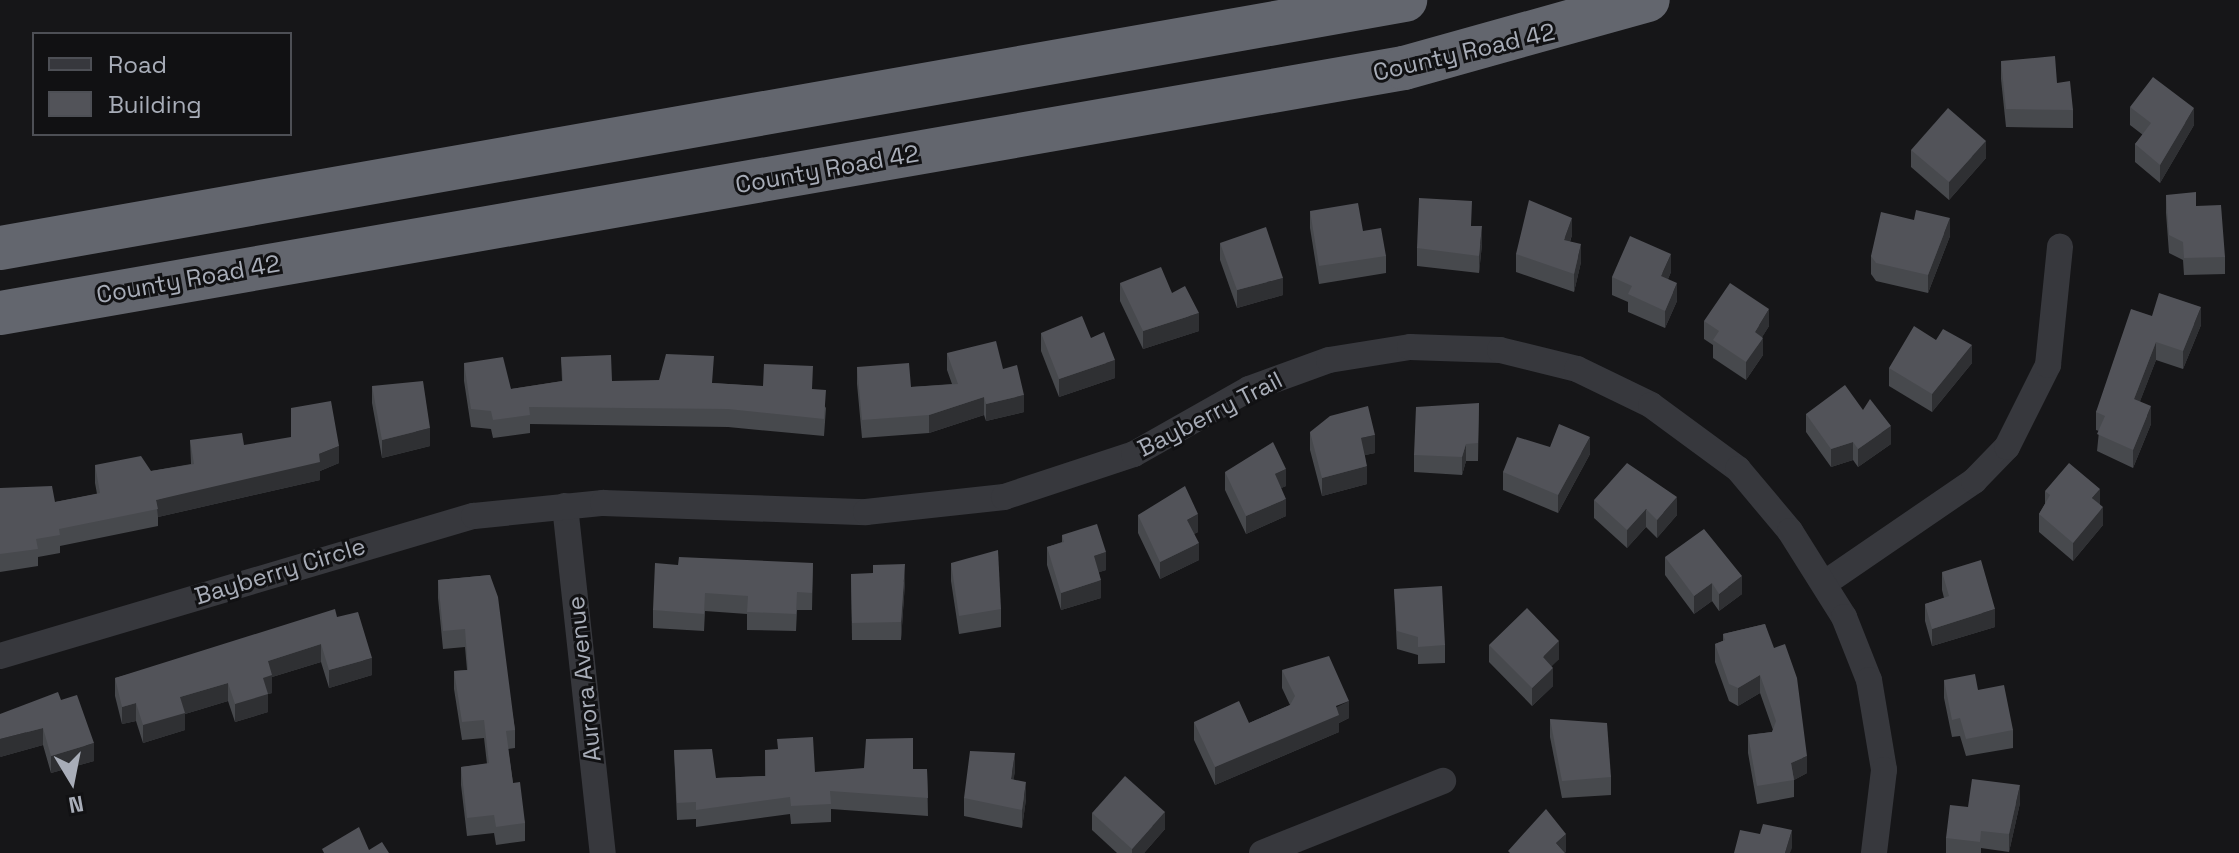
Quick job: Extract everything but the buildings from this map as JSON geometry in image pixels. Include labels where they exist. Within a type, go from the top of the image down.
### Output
[{"type":"highway","points":[[0,248],[1405,0]]},
{"type":"highway","name":"County Road 42","points":[[0,313],[1404,68],[1648,0]]},
{"type":"street","points":[[1825,583],[1974,481],[2007,447],[2048,365],[2060,247]]},
{"type":"street","name":"Bayberry Trail","points":[[565,506],[866,512],[961,505],[1090,472],[1288,373],[1373,351],[1458,347],[1540,357],[1651,405],[1738,469],[1825,583],[1856,644],[1879,725],[1884,770],[1874,853]]},
{"type":"street","name":"Bayberry Circle","points":[[0,656],[427,527],[565,506]]},
{"type":"street","name":"Aurora Avenue","points":[[565,506],[603,853]]},
{"type":"street","points":[[1262,853],[1443,781]]}]
